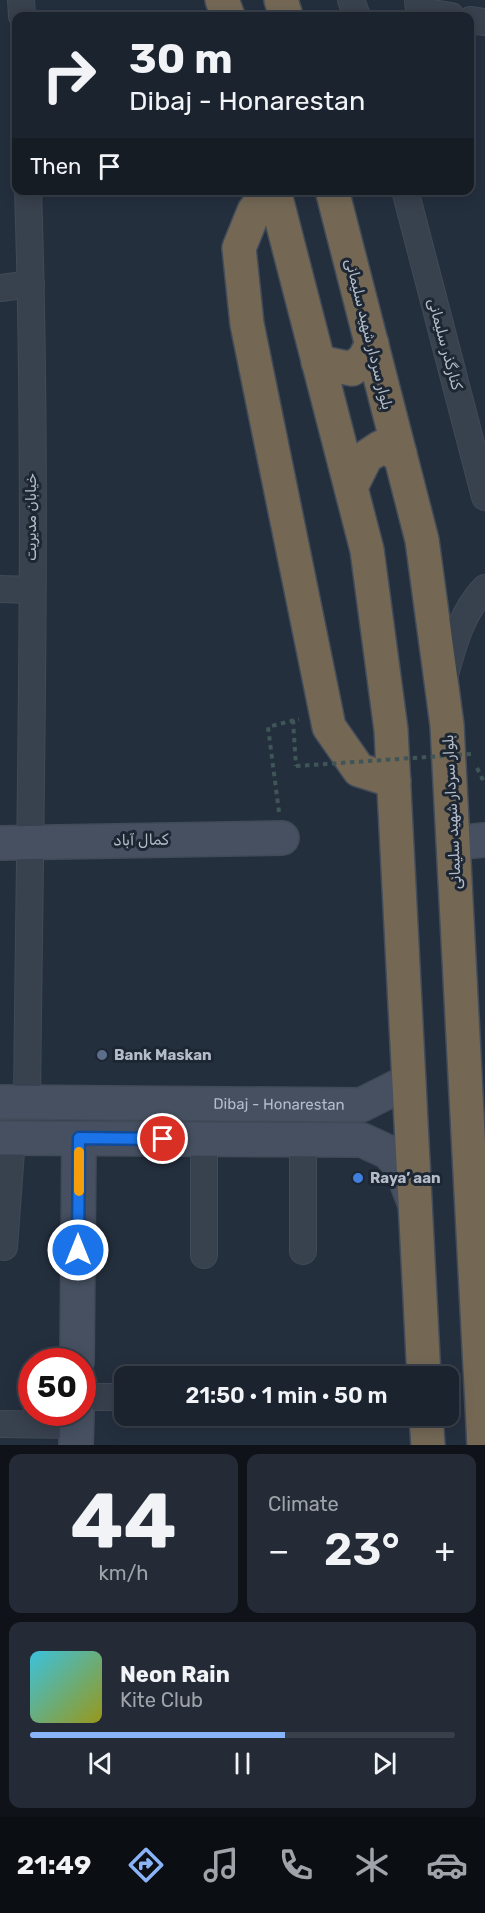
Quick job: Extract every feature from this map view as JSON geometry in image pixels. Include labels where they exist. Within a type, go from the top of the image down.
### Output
[{"type":"highway","points":[[268,195],[254,211],[239,248],[247,324],[329,727],[359,770],[394,782]]},
{"type":"highway","points":[[273,195],[367,550],[391,730],[423,1366]]},
{"type":"highway","name":"بلوار سردار شهید سلیمانی","points":[[333,195],[422,540],[447,725],[469,842],[484,1445]]},
{"type":"highway","points":[[318,362],[352,369],[364,359],[372,344]]},
{"type":"highway","points":[[351,487],[366,458],[381,447],[400,454]]},
{"type":"highway","points":[[427,1426],[428,1445]]},
{"type":"main road","name":"کمال آباد","points":[[15,843],[282,838]]},
{"type":"main road","name":"Dibaj - Honarestan","points":[[14,1102],[361,1106],[409,1081]]},
{"type":"main road","points":[[361,1106],[370,1120],[370,1128],[362,1140]]},
{"type":"main road","points":[[6,1138],[362,1140],[388,1152],[400,1165],[415,1206]]},
{"type":"main road","points":[[77,1348],[79,1138]]},
{"type":"street","points":[[418,6],[437,12]]},
{"type":"street","name":"خیابان مدیریت","points":[[14,1102],[15,843],[32,590],[31,284],[28,195]]},
{"type":"street","name":"کنارگذر سلیمانی","points":[[406,195],[485,497]]},
{"type":"street","points":[[0,288],[31,284]]},
{"type":"street","points":[[442,687],[467,610],[485,588]]},
{"type":"street","points":[[0,590],[32,590]]},
{"type":"street","points":[[4,1247],[6,1138]]},
{"type":"street","points":[[204,1140],[204,1255]]},
{"type":"street","points":[[303,1141],[303,1251]]},
{"type":"street","points":[[96,1411],[114,1402]]},
{"type":"street","points":[[0,1424],[18,1423]]},
{"type":"path","points":[[282,838],[268,727],[293,720],[327,717]]},
{"type":"path","points":[[293,720],[296,766],[471,754]]},
{"type":"slow traffic","points":[[79,1152],[79,1191]]},
{"type":"place","name":"Bank Maskan","points":[[102,1055]]},
{"type":"place","name":"Raya’ aan","points":[[358,1178]]},
{"type":"route","points":[[78,1250],[79,1138],[163,1139]]}]
